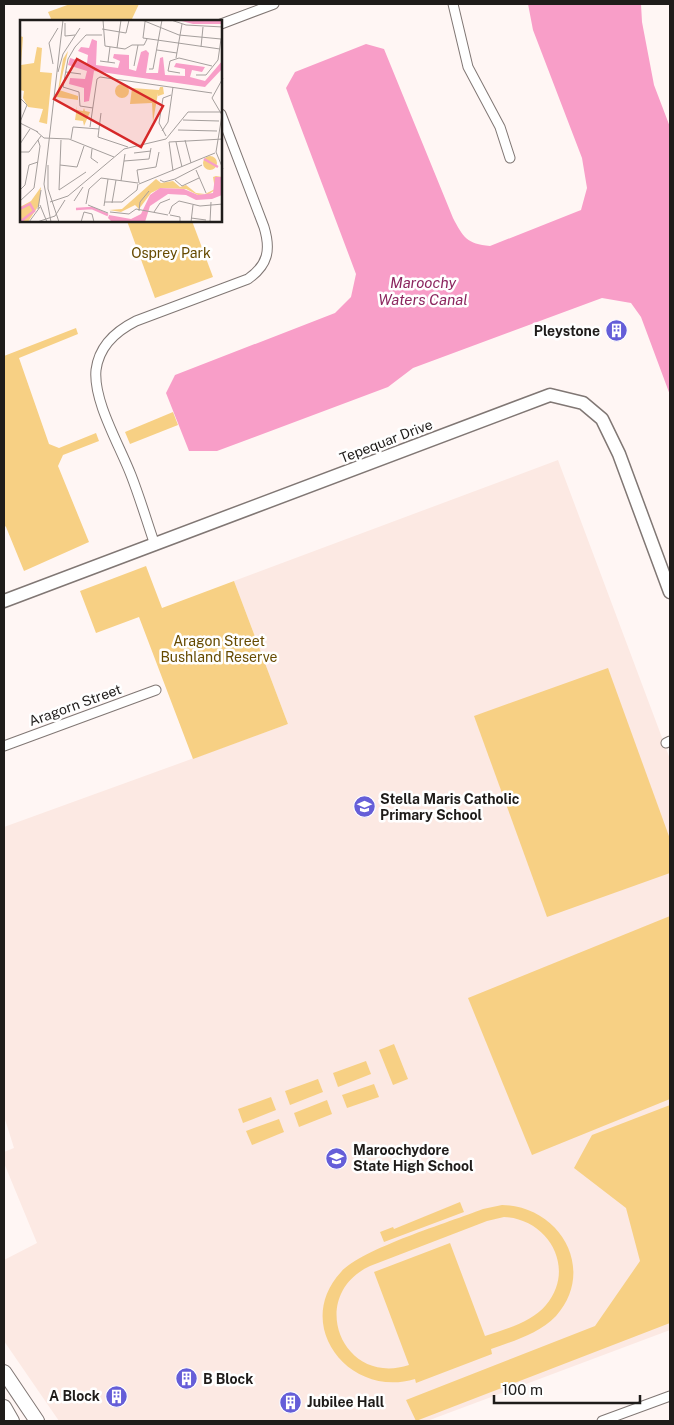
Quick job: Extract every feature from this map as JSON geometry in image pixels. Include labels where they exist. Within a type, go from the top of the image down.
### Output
[{"type":"main road","points":[[4,1372],[37,1421]]},
{"type":"main road","points":[[4,1407],[12,1421]]},
{"type":"street","points":[[222,24],[274,4]]},
{"type":"street","points":[[453,4],[468,67],[500,127],[510,158]]},
{"type":"street","points":[[155,545],[104,407],[98,388],[96,370],[99,357],[107,342],[119,330],[136,321],[248,279],[259,271],[267,258],[268,241],[264,227],[222,117]]},
{"type":"street","name":"Tepequar Drive","points":[[4,601],[550,394],[583,402],[602,420],[619,454],[670,592]]},
{"type":"street","name":"Aragorn Street","points":[[4,746],[156,690]]},
{"type":"street","points":[[602,1421],[670,1396]]},
{"type":"shaded area","points":[[558,460],[670,759],[670,1330],[427,1421],[59,1421],[4,1341],[4,1260],[37,1243],[4,1163],[4,1152],[14,1148],[4,1116],[4,827],[288,724],[234,581]]},
{"type":"green space","points":[[70,4],[139,4],[131,20],[52,20],[48,12]]},
{"type":"green space","name":"Osprey Park","points":[[127,222],[192,222],[213,277],[155,298]]},
{"type":"green space","points":[[76,328],[78,334],[19,358],[49,444],[59,448],[96,433],[99,441],[63,455],[58,466],[89,542],[24,571],[4,525],[4,356]]},
{"type":"green space","points":[[173,412],[178,425],[130,444],[125,432]]},
{"type":"green space","name":"Aragon Street Bushland Reserve","points":[[146,566],[162,608],[234,581],[288,724],[193,759],[139,617],[96,633],[80,591]]},
{"type":"green space","points":[[608,668],[670,839],[670,873],[547,917],[474,716]]},
{"type":"green space","points":[[670,916],[670,1099],[532,1155],[468,998]]},
{"type":"green space","points":[[394,1044],[408,1079],[393,1085],[379,1050]]},
{"type":"green space","points":[[366,1061],[371,1074],[338,1087],[333,1073]]},
{"type":"green space","points":[[318,1079],[323,1092],[290,1105],[285,1091]]},
{"type":"green space","points":[[374,1084],[379,1097],[347,1108],[342,1095]]},
{"type":"green space","points":[[271,1097],[276,1110],[243,1123],[238,1109]]},
{"type":"green space","points":[[327,1100],[332,1114],[299,1127],[294,1113]]},
{"type":"green space","points":[[670,1105],[670,1323],[416,1421],[406,1400],[595,1326],[640,1261],[626,1208],[574,1168],[592,1135]]},
{"type":"green space","points":[[279,1119],[284,1132],[252,1145],[246,1131]]},
{"type":"green space","points":[[460,1202],[464,1212],[384,1242],[380,1232],[393,1227],[394,1229]]},
{"type":"green space","points":[[502,1205],[523,1208],[541,1216],[555,1228],[566,1244],[572,1261],[573,1279],[568,1298],[556,1316],[542,1328],[517,1340],[491,1349],[492,1354],[416,1383],[415,1379],[391,1382],[369,1378],[350,1368],[335,1353],[325,1334],[323,1314],[327,1293],[341,1272],[351,1263],[386,1245],[483,1209]],"holes":[[[504,1217],[520,1220],[533,1226],[545,1236],[553,1248],[558,1261],[559,1276],[555,1291],[546,1305],[534,1316],[485,1336],[450,1243],[374,1272],[409,1365],[385,1368],[366,1363],[350,1351],[340,1335],[337,1316],[340,1297],[351,1280],[370,1266],[487,1221]]]},
{"type":"water","name":"Maroochy Waters Canal","points":[[528,4],[641,4],[642,22],[654,85],[670,127],[670,395],[641,317],[631,303],[602,298],[413,368],[388,387],[217,451],[189,451],[166,393],[175,375],[335,313],[351,297],[356,274],[286,88],[295,72],[366,44],[384,49],[453,218],[463,235],[471,241],[490,246],[581,210],[587,188],[582,158],[533,30]]},
{"type":"place","name":"Pleystone","points":[[616,331]]},
{"type":"place","name":"Stella Maris Catholic Primary School","points":[[364,807]]},
{"type":"place","name":"Maroochydore State High School","points":[[337,1158]]},
{"type":"place","name":"B Block","points":[[187,1379]]},
{"type":"place","name":"A Block","points":[[116,1396]]},
{"type":"place","name":"Jubilee Hall","points":[[291,1402]]}]
